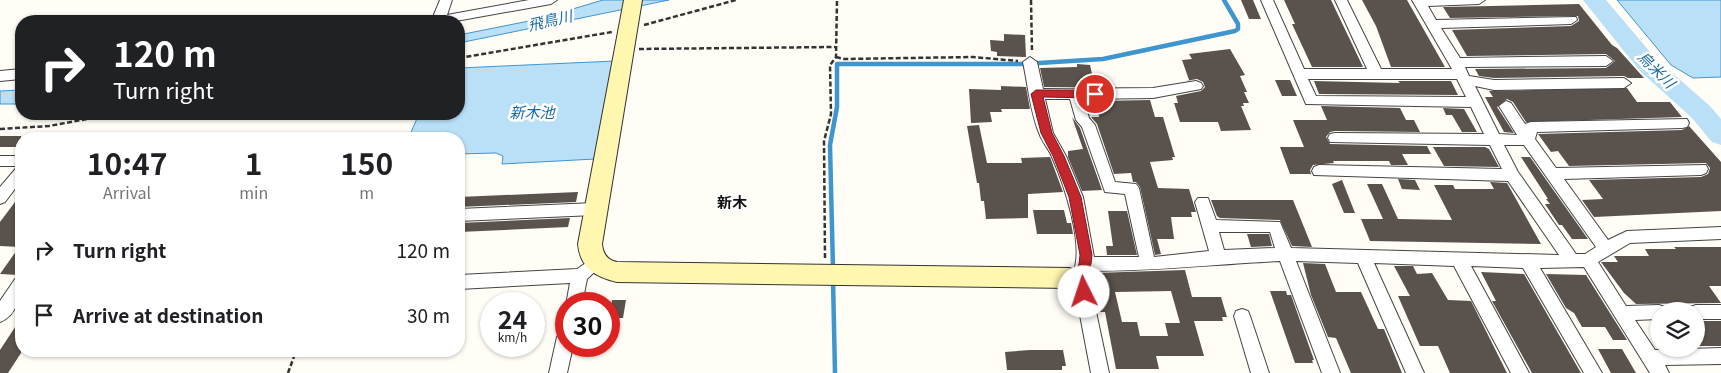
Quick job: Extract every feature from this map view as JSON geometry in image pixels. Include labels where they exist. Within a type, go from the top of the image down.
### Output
[{"type":"street","points":[[439,15],[446,0]]},
{"type":"street","points":[[465,16],[550,0]]},
{"type":"street","points":[[579,292],[588,270],[595,209],[633,0]]},
{"type":"street","points":[[1267,0],[1311,101],[1474,102]]},
{"type":"street","points":[[1341,0],[1376,74]]},
{"type":"street","points":[[1479,0],[1419,1],[1460,72],[1512,175],[1570,259]]},
{"type":"street","points":[[1432,24],[1572,20]]},
{"type":"street","points":[[1300,74],[1460,72],[1606,61]]},
{"type":"street","points":[[1030,62],[1046,133],[1059,156],[1075,197],[1086,255],[1077,275],[1084,292],[1100,373]]},
{"type":"street","points":[[1460,72],[1494,85],[1624,83]]},
{"type":"street","points":[[0,76],[15,75]]},
{"type":"street","points":[[1036,94],[1153,93],[1196,86]]},
{"type":"street","points":[[1076,94],[1083,120],[1088,125],[1110,188],[1131,188],[1148,264]]},
{"type":"street","points":[[1506,106],[1605,248]]},
{"type":"street","points":[[1528,140],[1531,127],[1682,122]]},
{"type":"street","points":[[1334,138],[1528,140]]},
{"type":"street","points":[[0,161],[15,161]]},
{"type":"street","points":[[1552,174],[1701,170]]},
{"type":"street","points":[[1319,171],[1512,175]]},
{"type":"street","points":[[0,198],[15,179]]},
{"type":"street","points":[[1203,202],[1218,257]]},
{"type":"street","points":[[465,215],[595,209]]},
{"type":"street","points":[[1209,226],[1275,226],[1331,373]]},
{"type":"street","points":[[465,281],[602,268],[617,272],[825,275],[1077,275],[1148,264],[1218,257],[1287,254],[1528,262],[1570,259],[1588,260],[1605,248],[1627,237],[1721,233]]},
{"type":"street","points":[[1362,257],[1415,373]]},
{"type":"street","points":[[1459,259],[1520,373]]},
{"type":"street","points":[[1588,260],[1660,373]]},
{"type":"street","points":[[1528,262],[1593,373]]},
{"type":"street","points":[[0,315],[14,291]]},
{"type":"street","points":[[1622,313],[1650,312]]},
{"type":"street","points":[[1705,312],[1721,312]]},
{"type":"street","points":[[1242,316],[1260,373]]},
{"type":"street","points":[[1650,358],[1721,356]]},
{"type":"street","points":[[558,373],[562,357]]},
{"type":"path","points":[[465,57],[628,32],[736,0]]},
{"type":"path","points":[[825,275],[824,141],[831,114],[830,65],[836,57],[837,0]]},
{"type":"path","points":[[836,57],[844,59],[973,57],[1030,62],[1033,43],[1031,0]]},
{"type":"path","points":[[628,32],[836,47]]},
{"type":"path","points":[[0,129],[49,126],[82,120]]},
{"type":"path","points":[[288,373],[294,357]]},
{"type":"water","name":"飛鳥川","points":[[603,0],[669,0],[465,42],[465,34],[539,19]]},
{"type":"water","points":[[1617,0],[1721,0],[1721,77],[1693,78],[1671,65]]},
{"type":"water","name":"新木池","points":[[615,61],[595,159],[502,164],[503,156],[496,153],[465,154],[465,132],[411,132],[416,120],[465,120],[465,68]]},
{"type":"water","points":[[15,90],[15,104],[0,104],[0,91]]},
{"type":"building","points":[[1241,0],[1253,0],[1261,19],[1249,19]]},
{"type":"building","points":[[1284,0],[1331,0],[1363,67],[1312,67],[1292,24],[1295,24]]},
{"type":"building","points":[[1362,0],[1407,0],[1445,67],[1391,67],[1376,26]]},
{"type":"building","points":[[1579,4],[1612,45],[1617,48],[1644,78],[1628,78],[1624,76],[1494,78],[1479,76],[1475,69],[1606,68],[1615,61],[1606,54],[1467,56],[1452,30],[1571,26],[1579,21],[1578,16],[1450,18],[1443,7]]},
{"type":"building","points":[[1004,34],[1025,35],[1026,57],[997,56],[997,52],[991,51],[990,40],[1004,41]]},
{"type":"building","points":[[1230,49],[1245,75],[1240,76],[1247,92],[1244,92],[1249,103],[1243,103],[1244,106],[1241,106],[1251,130],[1221,131],[1218,122],[1180,122],[1174,103],[1178,103],[1176,96],[1201,91],[1205,87],[1203,82],[1197,79],[1186,81],[1189,80],[1182,60],[1192,59],[1189,54]]},
{"type":"building","points":[[1077,64],[1090,65],[1095,87],[1044,87],[1040,68],[1077,67]]},
{"type":"building","points":[[1275,80],[1290,80],[1297,96],[1282,96]]},
{"type":"building","points":[[1314,81],[1400,83],[1398,81],[1451,81],[1458,95],[1319,94]]},
{"type":"building","points":[[1001,86],[1026,87],[1030,109],[1001,109],[1002,112],[990,112],[992,122],[971,123],[969,89],[1001,90]]},
{"type":"building","points":[[1627,88],[1637,102],[1670,102],[1682,117],[1526,122],[1513,102],[1507,99],[1497,107],[1514,133],[1504,132],[1485,97],[1493,97],[1489,91]]},
{"type":"building","points":[[1150,100],[1155,117],[1163,117],[1175,157],[1172,157],[1173,160],[1150,162],[1158,188],[1189,189],[1196,212],[1191,212],[1192,217],[1171,217],[1174,239],[1157,239],[1161,254],[1155,255],[1140,187],[1136,182],[1133,182],[1131,173],[1114,174],[1097,124],[1091,117],[1099,117],[1097,101]]},
{"type":"building","points":[[1321,106],[1400,108],[1406,120],[1414,120],[1420,132],[1335,131],[1330,132],[1326,137],[1330,144],[1427,146],[1431,154],[1402,154],[1408,165],[1391,165],[1389,161],[1333,161],[1334,163],[1313,165],[1310,170],[1311,174],[1290,174],[1280,147],[1304,147],[1293,120],[1327,120]]},
{"type":"building","points":[[1443,108],[1464,109],[1477,132],[1462,132],[1452,115],[1446,115]]},
{"type":"building","points":[[1072,117],[1080,128],[1102,190],[1082,191],[1068,157],[1068,151],[1083,149]]},
{"type":"building","points":[[979,125],[987,163],[1022,163],[1021,158],[1050,157],[1063,192],[1028,194],[1028,218],[986,219],[984,201],[981,201],[967,126]]},
{"type":"building","points":[[1689,126],[1721,162],[1721,211],[1594,217],[1582,200],[1603,199],[1589,180],[1701,177],[1708,174],[1710,168],[1706,163],[1569,166],[1558,151],[1551,152],[1538,134],[1682,130]]},
{"type":"building","points":[[0,136],[15,136],[15,147],[0,147]]},
{"type":"building","points":[[1433,147],[1485,147],[1489,149],[1499,167],[1444,166]]},
{"type":"building","points":[[1521,157],[1530,157],[1588,239],[1572,239],[1562,225],[1559,225],[1545,204],[1550,204],[1546,199],[1548,199]]},
{"type":"building","points":[[1398,179],[1415,180],[1420,190],[1402,189]]},
{"type":"building","points":[[1342,180],[1355,213],[1344,213],[1332,184]]},
{"type":"building","points":[[1490,182],[1507,183],[1541,244],[1370,241],[1361,219],[1383,219],[1367,184],[1382,184],[1398,219],[1452,220],[1434,185],[1453,185],[1455,189],[1494,189]]},
{"type":"building","points":[[578,192],[576,202],[465,207],[465,197]]},
{"type":"building","points":[[1211,200],[1293,200],[1312,247],[1292,246],[1280,220],[1220,218],[1217,216]]},
{"type":"building","points":[[15,202],[15,247],[0,246],[0,222]]},
{"type":"building","points":[[1033,210],[1064,210],[1067,223],[1071,223],[1073,234],[1037,234]]},
{"type":"building","points":[[1108,211],[1127,211],[1137,255],[1107,255],[1106,246],[1113,246]]},
{"type":"building","points":[[570,218],[568,227],[465,232],[465,223]]},
{"type":"building","points":[[1247,234],[1269,234],[1272,246],[1251,247]]},
{"type":"building","points":[[1674,247],[1721,247],[1721,286],[1709,286],[1721,303],[1650,302],[1650,304],[1636,304],[1624,293],[1601,262],[1618,262],[1614,256],[1649,256],[1645,249],[1676,249]]},
{"type":"building","points":[[15,253],[15,275],[0,274]]},
{"type":"building","points":[[1303,263],[1325,264],[1336,292],[1361,292],[1378,329],[1384,329],[1402,373],[1351,373],[1336,338],[1328,337],[1311,295]]},
{"type":"building","points":[[1394,266],[1413,266],[1417,274],[1432,273],[1448,300],[1471,301],[1507,373],[1450,373],[1438,346],[1420,346],[1398,296],[1410,296]]},
{"type":"building","points":[[1185,270],[1192,297],[1221,297],[1227,317],[1222,317],[1223,321],[1194,321],[1204,356],[1156,356],[1159,369],[1116,369],[1105,312],[1098,312],[1094,293],[1098,293],[1094,273]],"holes":[[[1171,291],[1180,323],[1165,323],[1168,336],[1140,336],[1137,322],[1122,322],[1115,292]]]},
{"type":"building","points":[[1481,272],[1524,274],[1581,373],[1532,373],[1492,301],[1496,301]]},
{"type":"building","points":[[1546,274],[1586,275],[1627,340],[1613,340],[1605,327],[1582,327],[1574,313],[1566,308]]},
{"type":"building","points":[[1270,291],[1286,291],[1287,295],[1291,295],[1314,360],[1312,360],[1313,363],[1295,363]]},
{"type":"building","points":[[620,300],[626,300],[623,318],[620,318]]},
{"type":"building","points":[[1705,321],[1721,321],[1721,346],[1705,346]]},
{"type":"building","points":[[15,327],[15,357],[18,357],[8,373],[0,373],[0,350]]},
{"type":"building","points":[[1598,349],[1622,349],[1636,373],[1611,373]]},
{"type":"building","points":[[1063,350],[1066,366],[1062,366],[1062,370],[1007,370],[1005,352]]},
{"type":"waterway","points":[[833,269],[830,145],[837,107],[837,64],[1023,64],[1103,59],[1235,31],[1238,29],[1238,24],[1224,0]]},
{"type":"waterway","name":"烏米川","points":[[1594,0],[1648,65],[1701,112],[1721,136]]},
{"type":"waterway","points":[[833,279],[835,373]]},
{"type":"district","name":"新木","points":[[732,203]]},
{"type":"route","points":[[1084,292],[1077,282],[1085,264],[1086,255],[1075,197],[1059,156],[1046,133],[1036,94],[1095,94]]}]
